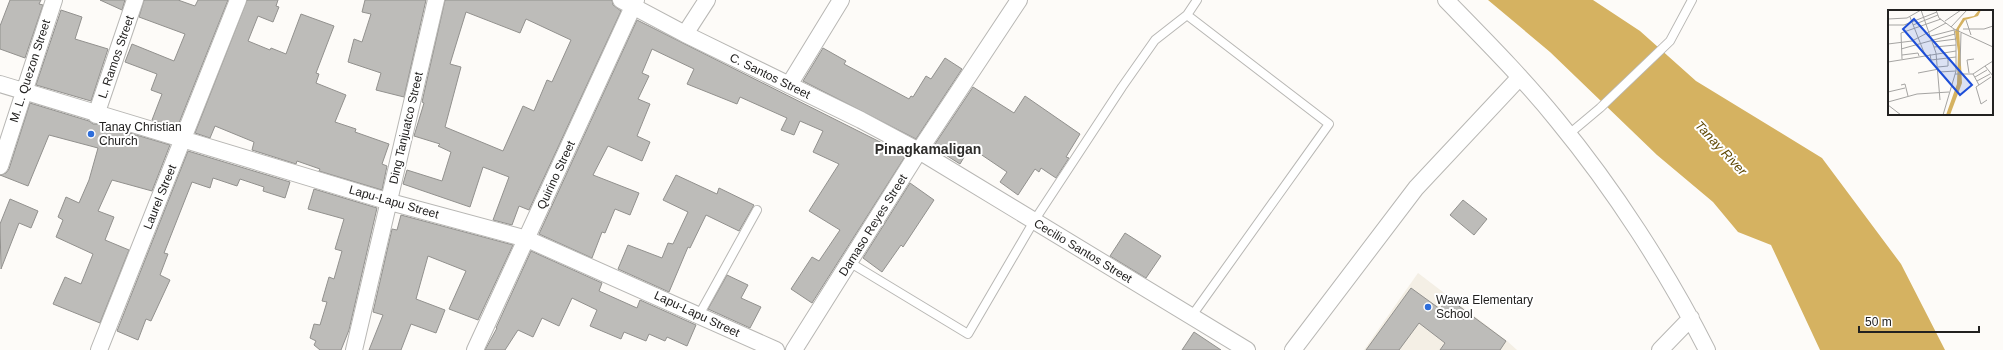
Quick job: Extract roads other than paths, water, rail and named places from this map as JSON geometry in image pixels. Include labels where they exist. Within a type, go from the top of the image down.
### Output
[{"type":"street","name":"M. L. Quezon Street","points":[[0,166],[54,0]]},
{"type":"street","name":"L. Ramos Street","points":[[96,115],[135,0]]},
{"type":"street","name":"Laurel Street","points":[[99,350],[238,0]]},
{"type":"street","name":"Ding Tanjuatco Street","points":[[354,350],[390,202],[436,0]]},
{"type":"street","points":[[685,34],[707,0]]},
{"type":"street","points":[[789,85],[841,0]]},
{"type":"street","name":"Damaso Reyes Street","points":[[794,350],[919,151],[1019,0]]},
{"type":"street","points":[[1446,0],[1520,77],[1569,134],[1616,198],[1691,318],[1707,350]]},
{"type":"street","name":"C. Santos Street","points":[[630,2],[685,34],[861,120],[919,151]]},
{"type":"street","name":"Quirino Street","points":[[475,350],[527,239],[630,2]]},
{"type":"street","points":[[1293,350],[1416,188],[1520,77]]},
{"type":"street","name":"Lapu-Lapu Street","points":[[0,84],[96,115],[390,202],[527,239],[776,350]]},
{"type":"street","name":"Cecilio Santos Street","points":[[919,151],[1191,317],[1237,347]]},
{"type":"street","points":[[1660,350],[1691,318]]},
{"type":"lane","points":[[849,262],[968,334],[1034,222],[1122,86],[1156,40],[1187,15],[1197,0]]},
{"type":"lane","points":[[1569,134],[1600,108],[1670,41],[1692,0]]},
{"type":"lane","points":[[1187,15],[1329,124],[1191,317]]},
{"type":"lane","points":[[699,315],[756,210]]},
{"type":"water","name":"Tanay River","points":[[1488,0],[1593,0],[1640,31],[1696,81],[1822,158],[1901,264],[1945,350],[1820,350],[1771,245],[1738,232],[1713,202],[1657,155],[1550,52]]},
{"type":"place","name":"Tanay Christian Church","points":[[91,134]]},
{"type":"place","name":"Wawa Elementary School","points":[[1428,307]]},
{"type":"district","name":"Pinagkamaligan","points":[[928,149]]}]
